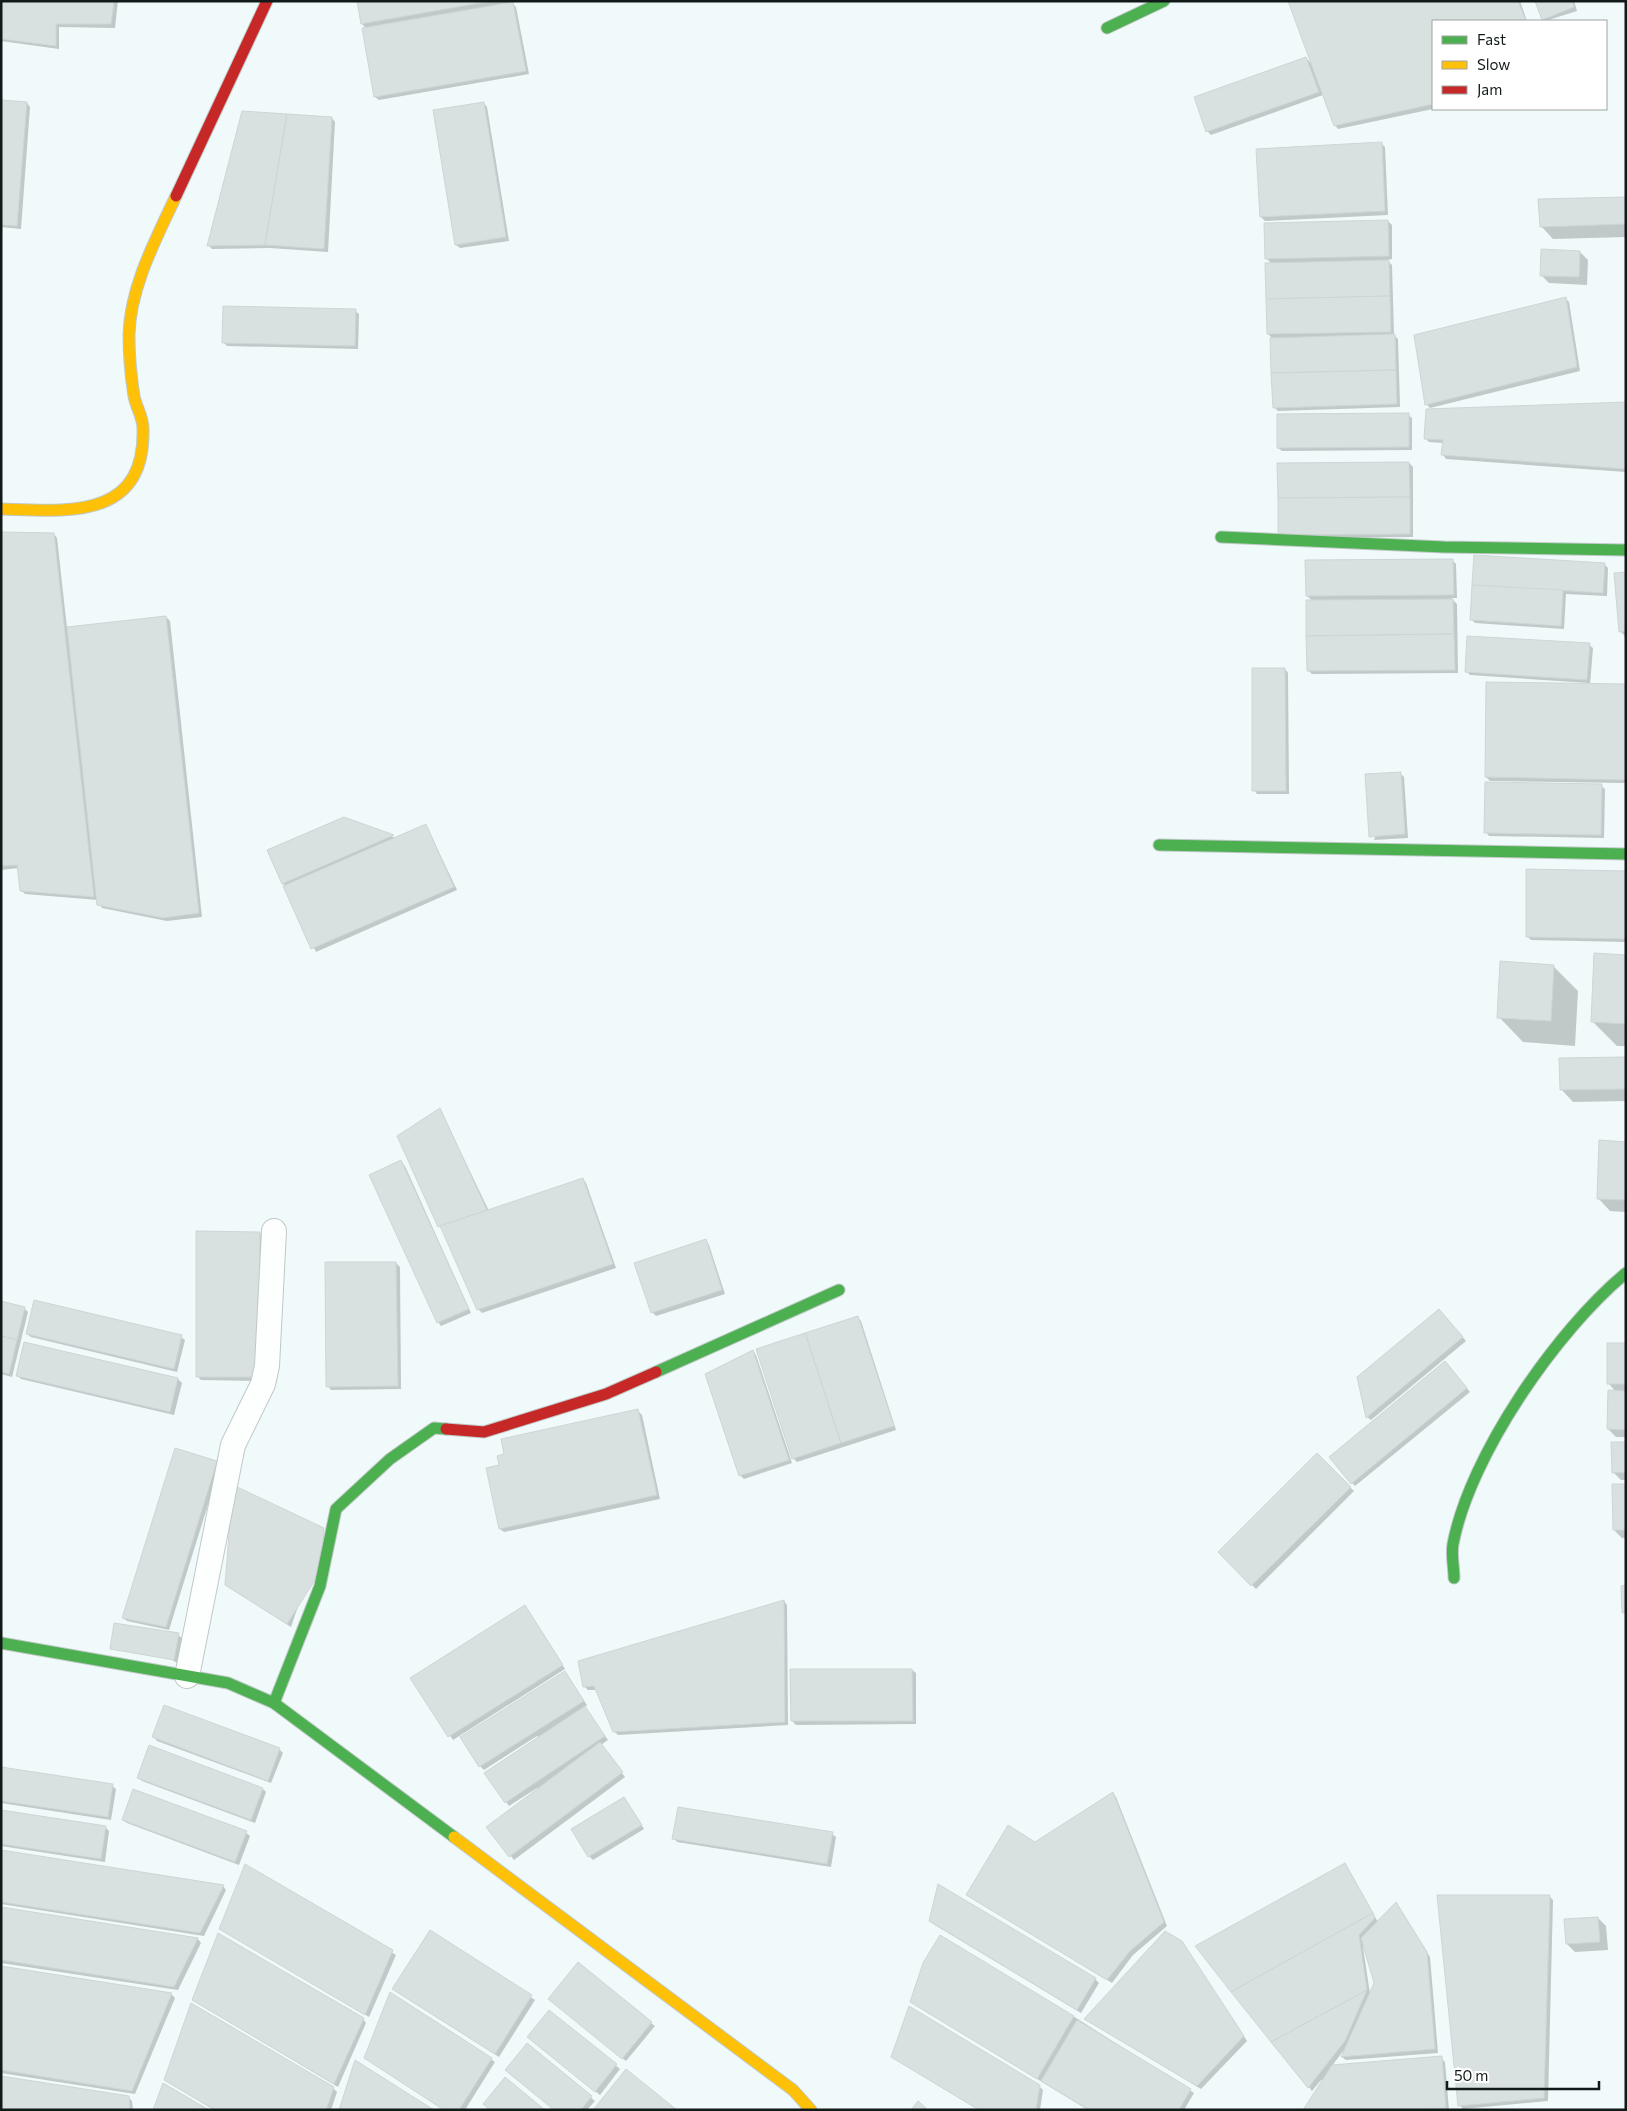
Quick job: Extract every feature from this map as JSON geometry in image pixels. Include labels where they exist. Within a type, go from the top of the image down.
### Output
[{"type":"street","points":[[1,509],[71,510],[99,505],[126,488],[136,469],[142,452],[143,427],[134,396],[129,335],[133,300],[157,237],[267,1]]},
{"type":"street","points":[[1107,28],[1164,1]]},
{"type":"street","points":[[1221,537],[1444,547],[1626,550]]},
{"type":"street","points":[[1159,845],[1626,854]]},
{"type":"street","points":[[188,1676],[232,1445],[263,1384],[267,1366],[274,1231]]},
{"type":"street","points":[[1454,1578],[1453,1546],[1470,1486],[1498,1431],[1569,1327],[1605,1290],[1626,1273]]},
{"type":"street","points":[[274,1703],[320,1586],[336,1509],[390,1459],[434,1428],[484,1432],[606,1394],[839,1290]]},
{"type":"street","points":[[1,1643],[228,1683],[274,1703],[792,2090],[812,2110]]},
{"type":"building","points":[[1,1],[114,1],[111,24],[56,24],[56,46],[1,39]]},
{"type":"building","points":[[357,1],[491,1],[361,24]]},
{"type":"building","points":[[1288,1],[1518,1],[1526,20],[1432,20],[1432,104],[1334,126]]},
{"type":"building","points":[[1535,1],[1572,1],[1574,7],[1542,20]]},
{"type":"building","points":[[513,2],[526,71],[374,97],[362,28]]},
{"type":"building","points":[[1306,57],[1319,92],[1206,132],[1194,97]]},
{"type":"building","points":[[1,100],[27,102],[17,226],[1,225]]},
{"type":"building","points":[[484,102],[506,237],[455,245],[433,110]]},
{"type":"building","points":[[242,111],[287,114],[265,245],[207,246]]},
{"type":"building","points":[[287,114],[332,117],[324,249],[265,245]]},
{"type":"building","points":[[1382,142],[1385,211],[1260,217],[1256,149]]},
{"type":"building","points":[[1626,197],[1626,224],[1540,227],[1538,199]]},
{"type":"building","points":[[1388,220],[1389,256],[1265,259],[1264,223]]},
{"type":"building","points":[[1541,249],[1580,251],[1579,277],[1540,276]]},
{"type":"building","points":[[1389,260],[1390,296],[1266,299],[1265,263]]},
{"type":"building","points":[[1390,296],[1391,332],[1267,334],[1266,299]]},
{"type":"building","points":[[1566,297],[1577,367],[1425,405],[1414,335]]},
{"type":"building","points":[[223,306],[356,309],[355,346],[222,343]]},
{"type":"building","points":[[1395,334],[1396,370],[1271,373],[1270,338]]},
{"type":"building","points":[[1396,370],[1397,404],[1273,408],[1271,373]]},
{"type":"building","points":[[1626,402],[1626,469],[1441,455],[1443,440],[1424,439],[1426,409]]},
{"type":"building","points":[[1409,413],[1409,447],[1277,448],[1277,414]]},
{"type":"building","points":[[1409,462],[1410,497],[1278,498],[1277,463]]},
{"type":"building","points":[[1410,497],[1410,534],[1278,535],[1278,498]]},
{"type":"building","points":[[1,532],[54,533],[94,897],[20,891],[17,865],[1,866]]},
{"type":"building","points":[[1474,555],[1605,563],[1603,593],[1472,585]]},
{"type":"building","points":[[1453,559],[1454,595],[1306,596],[1305,560]]},
{"type":"building","points":[[1626,572],[1626,631],[1619,632],[1614,573]]},
{"type":"building","points":[[1472,585],[1563,590],[1561,626],[1470,620]]},
{"type":"building","points":[[1453,599],[1454,634],[1306,636],[1306,600]]},
{"type":"building","points":[[166,616],[199,913],[163,918],[97,905],[67,627]]},
{"type":"building","points":[[1454,634],[1455,670],[1307,671],[1306,636]]},
{"type":"building","points":[[1467,636],[1590,643],[1587,680],[1465,672]]},
{"type":"building","points":[[1252,668],[1285,668],[1286,791],[1252,791]]},
{"type":"building","points":[[1486,682],[1626,684],[1626,780],[1485,777]]},
{"type":"building","points":[[1401,772],[1405,834],[1369,837],[1365,774]]},
{"type":"building","points":[[1485,782],[1602,784],[1601,835],[1484,833]]},
{"type":"building","points":[[344,817],[394,835],[282,884],[267,850]]},
{"type":"building","points":[[426,824],[454,887],[311,949],[283,886]]},
{"type":"building","points":[[1526,869],[1626,871],[1626,939],[1526,937]]},
{"type":"building","points":[[1594,953],[1626,955],[1626,1024],[1591,1022]]},
{"type":"building","points":[[1500,961],[1554,965],[1551,1021],[1497,1018]]},
{"type":"building","points":[[1626,1057],[1626,1089],[1560,1090],[1559,1058]]},
{"type":"building","points":[[440,1108],[487,1210],[438,1227],[397,1136]]},
{"type":"building","points":[[1599,1140],[1626,1142],[1626,1200],[1597,1199]]},
{"type":"building","points":[[401,1160],[469,1309],[437,1323],[369,1175]]},
{"type":"building","points":[[583,1178],[613,1264],[477,1310],[440,1226]]},
{"type":"building","points":[[196,1231],[260,1232],[259,1377],[196,1377]]},
{"type":"building","points":[[706,1239],[722,1290],[651,1313],[634,1263]]},
{"type":"building","points":[[325,1262],[396,1262],[398,1386],[326,1387]]},
{"type":"building","points":[[34,1300],[182,1335],[174,1369],[26,1334]]},
{"type":"building","points":[[1,1301],[25,1307],[17,1340],[1,1336]]},
{"type":"building","points":[[1439,1309],[1463,1337],[1366,1418],[1357,1377]]},
{"type":"building","points":[[858,1316],[894,1426],[841,1443],[805,1333]]},
{"type":"building","points":[[805,1333],[841,1443],[792,1459],[756,1349]]},
{"type":"building","points":[[1,1336],[17,1340],[9,1374],[1,1372]]},
{"type":"building","points":[[24,1342],[178,1378],[170,1412],[16,1376]]},
{"type":"building","points":[[1607,1343],[1626,1343],[1626,1384],[1607,1384]]},
{"type":"building","points":[[753,1350],[789,1460],[739,1476],[705,1374]]},
{"type":"building","points":[[1445,1361],[1467,1388],[1351,1484],[1329,1457]]},
{"type":"building","points":[[1608,1390],[1626,1391],[1626,1430],[1607,1429]]},
{"type":"building","points":[[638,1409],[657,1495],[499,1529],[486,1468],[499,1465],[497,1456],[504,1454],[501,1439]]},
{"type":"building","points":[[1611,1442],[1626,1442],[1626,1472],[1612,1473]]},
{"type":"building","points":[[175,1448],[217,1461],[166,1627],[122,1618]]},
{"type":"building","points":[[1317,1453],[1351,1487],[1251,1586],[1218,1552]]},
{"type":"building","points":[[1612,1484],[1626,1484],[1626,1530],[1613,1530]]},
{"type":"building","points":[[233,1485],[324,1528],[322,1569],[287,1624],[225,1585]]},
{"type":"building","points":[[1626,1585],[1626,1613],[1622,1613],[1621,1586]]},
{"type":"building","points":[[784,1600],[785,1722],[613,1732],[594,1686],[583,1687],[578,1661]]},
{"type":"building","points":[[525,1605],[563,1665],[448,1737],[410,1678]]},
{"type":"building","points":[[114,1623],[179,1633],[174,1660],[110,1649]]},
{"type":"building","points":[[790,1669],[912,1669],[913,1721],[791,1721]]},
{"type":"building","points":[[565,1671],[584,1701],[479,1767],[460,1737]]},
{"type":"building","points":[[164,1705],[280,1748],[268,1781],[152,1737]]},
{"type":"building","points":[[585,1706],[605,1736],[505,1803],[484,1773]]},
{"type":"building","points":[[600,1742],[623,1772],[509,1857],[486,1827]]},
{"type":"building","points":[[149,1745],[263,1788],[251,1820],[137,1778]]},
{"type":"building","points":[[1,1767],[113,1784],[108,1817],[1,1801]]},
{"type":"building","points":[[133,1789],[247,1831],[235,1862],[122,1820]]},
{"type":"building","points":[[1113,1792],[1164,1922],[1130,1951],[1107,1980],[966,1895],[1008,1825],[1035,1842]]},
{"type":"building","points":[[624,1797],[642,1825],[588,1857],[571,1829]]},
{"type":"building","points":[[678,1807],[833,1832],[827,1864],[672,1839]]},
{"type":"building","points":[[1,1810],[106,1826],[101,1859],[1,1844]]},
{"type":"building","points":[[1,1850],[224,1885],[200,1933],[1,1902]]},
{"type":"building","points":[[1345,1863],[1373,1913],[1231,1992],[1195,1946]]},
{"type":"building","points":[[245,1864],[393,1950],[365,2015],[219,1929]]},
{"type":"building","points":[[938,1884],[1096,1978],[1077,2010],[929,1921]]},
{"type":"building","points":[[1437,1895],[1550,1895],[1544,2098],[1458,2106]]},
{"type":"building","points":[[1396,1902],[1427,1952],[1435,2049],[1341,2057],[1374,1983],[1361,1938]]},
{"type":"building","points":[[1,1907],[198,1938],[174,1987],[1,1960]]},
{"type":"building","points":[[1373,1913],[1375,1918],[1359,1935],[1367,1990],[1271,2042],[1231,1992]]},
{"type":"building","points":[[1598,1917],[1600,1942],[1566,1944],[1564,1919]]},
{"type":"building","points":[[430,1930],[532,1995],[495,2054],[392,1989]]},
{"type":"building","points":[[1165,1931],[1182,1941],[1244,2036],[1197,2086],[1084,2019]]},
{"type":"building","points":[[218,1933],[364,2018],[334,2084],[192,2000]]},
{"type":"building","points":[[940,1935],[1074,2016],[1037,2079],[910,2002],[923,1963]]},
{"type":"building","points":[[578,1962],[652,2022],[622,2059],[548,1999]]},
{"type":"building","points":[[1,1966],[172,1993],[132,2091],[1,2070]]},
{"type":"building","points":[[1367,1990],[1345,2041],[1308,2088],[1271,2042]]},
{"type":"building","points":[[390,1992],[492,2058],[459,2110],[444,2110],[364,2058]]},
{"type":"building","points":[[191,2003],[334,2087],[326,2110],[215,2110],[164,2080]]},
{"type":"building","points":[[909,2006],[1040,2085],[1036,2110],[979,2110],[891,2057]]},
{"type":"building","points":[[549,2010],[617,2064],[595,2092],[527,2037]]},
{"type":"building","points":[[1077,2020],[1191,2089],[1179,2110],[1089,2110],[1041,2081]]},
{"type":"building","points":[[527,2043],[592,2096],[581,2110],[554,2110],[505,2070]]},
{"type":"building","points":[[1442,2056],[1446,2108],[1419,2110],[1303,2110],[1332,2065]]},
{"type":"building","points":[[355,2060],[434,2110],[339,2110]]},
{"type":"building","points":[[626,2069],[677,2110],[593,2110]]},
{"type":"building","points":[[1,2076],[129,2096],[130,2110],[1,2110]]},
{"type":"building","points":[[505,2077],[545,2110],[490,2110],[483,2104]]},
{"type":"building","points":[[163,2083],[209,2110],[153,2110]]},
{"type":"building","points":[[918,2101],[928,2110],[911,2110]]},
{"type":"traffic: fast","points":[[1107,28],[1164,1]]},
{"type":"traffic: fast","points":[[1221,537],[1444,547],[1626,550]]},
{"type":"traffic: fast","points":[[1159,845],[1626,854]]},
{"type":"traffic: fast","points":[[1454,1578],[1452,1548],[1462,1509],[1497,1434],[1545,1360],[1599,1297],[1626,1273]]},
{"type":"traffic: fast","points":[[656,1372],[839,1290]]},
{"type":"traffic: fast","points":[[274,1703],[320,1586],[336,1509],[390,1459],[434,1428],[446,1429]]},
{"type":"traffic: fast","points":[[1,1643],[228,1683],[274,1703],[454,1837]]},
{"type":"traffic: slow","points":[[1,509],[75,509],[98,504],[117,495],[131,480],[140,458],[143,428],[132,381],[129,342],[130,317],[145,264],[176,196]]},
{"type":"traffic: slow","points":[[454,1837],[793,2090],[811,2110]]},
{"type":"traffic: jam","points":[[176,196],[267,1]]},
{"type":"traffic: jam","points":[[446,1429],[484,1432],[606,1394],[656,1372]]}]
